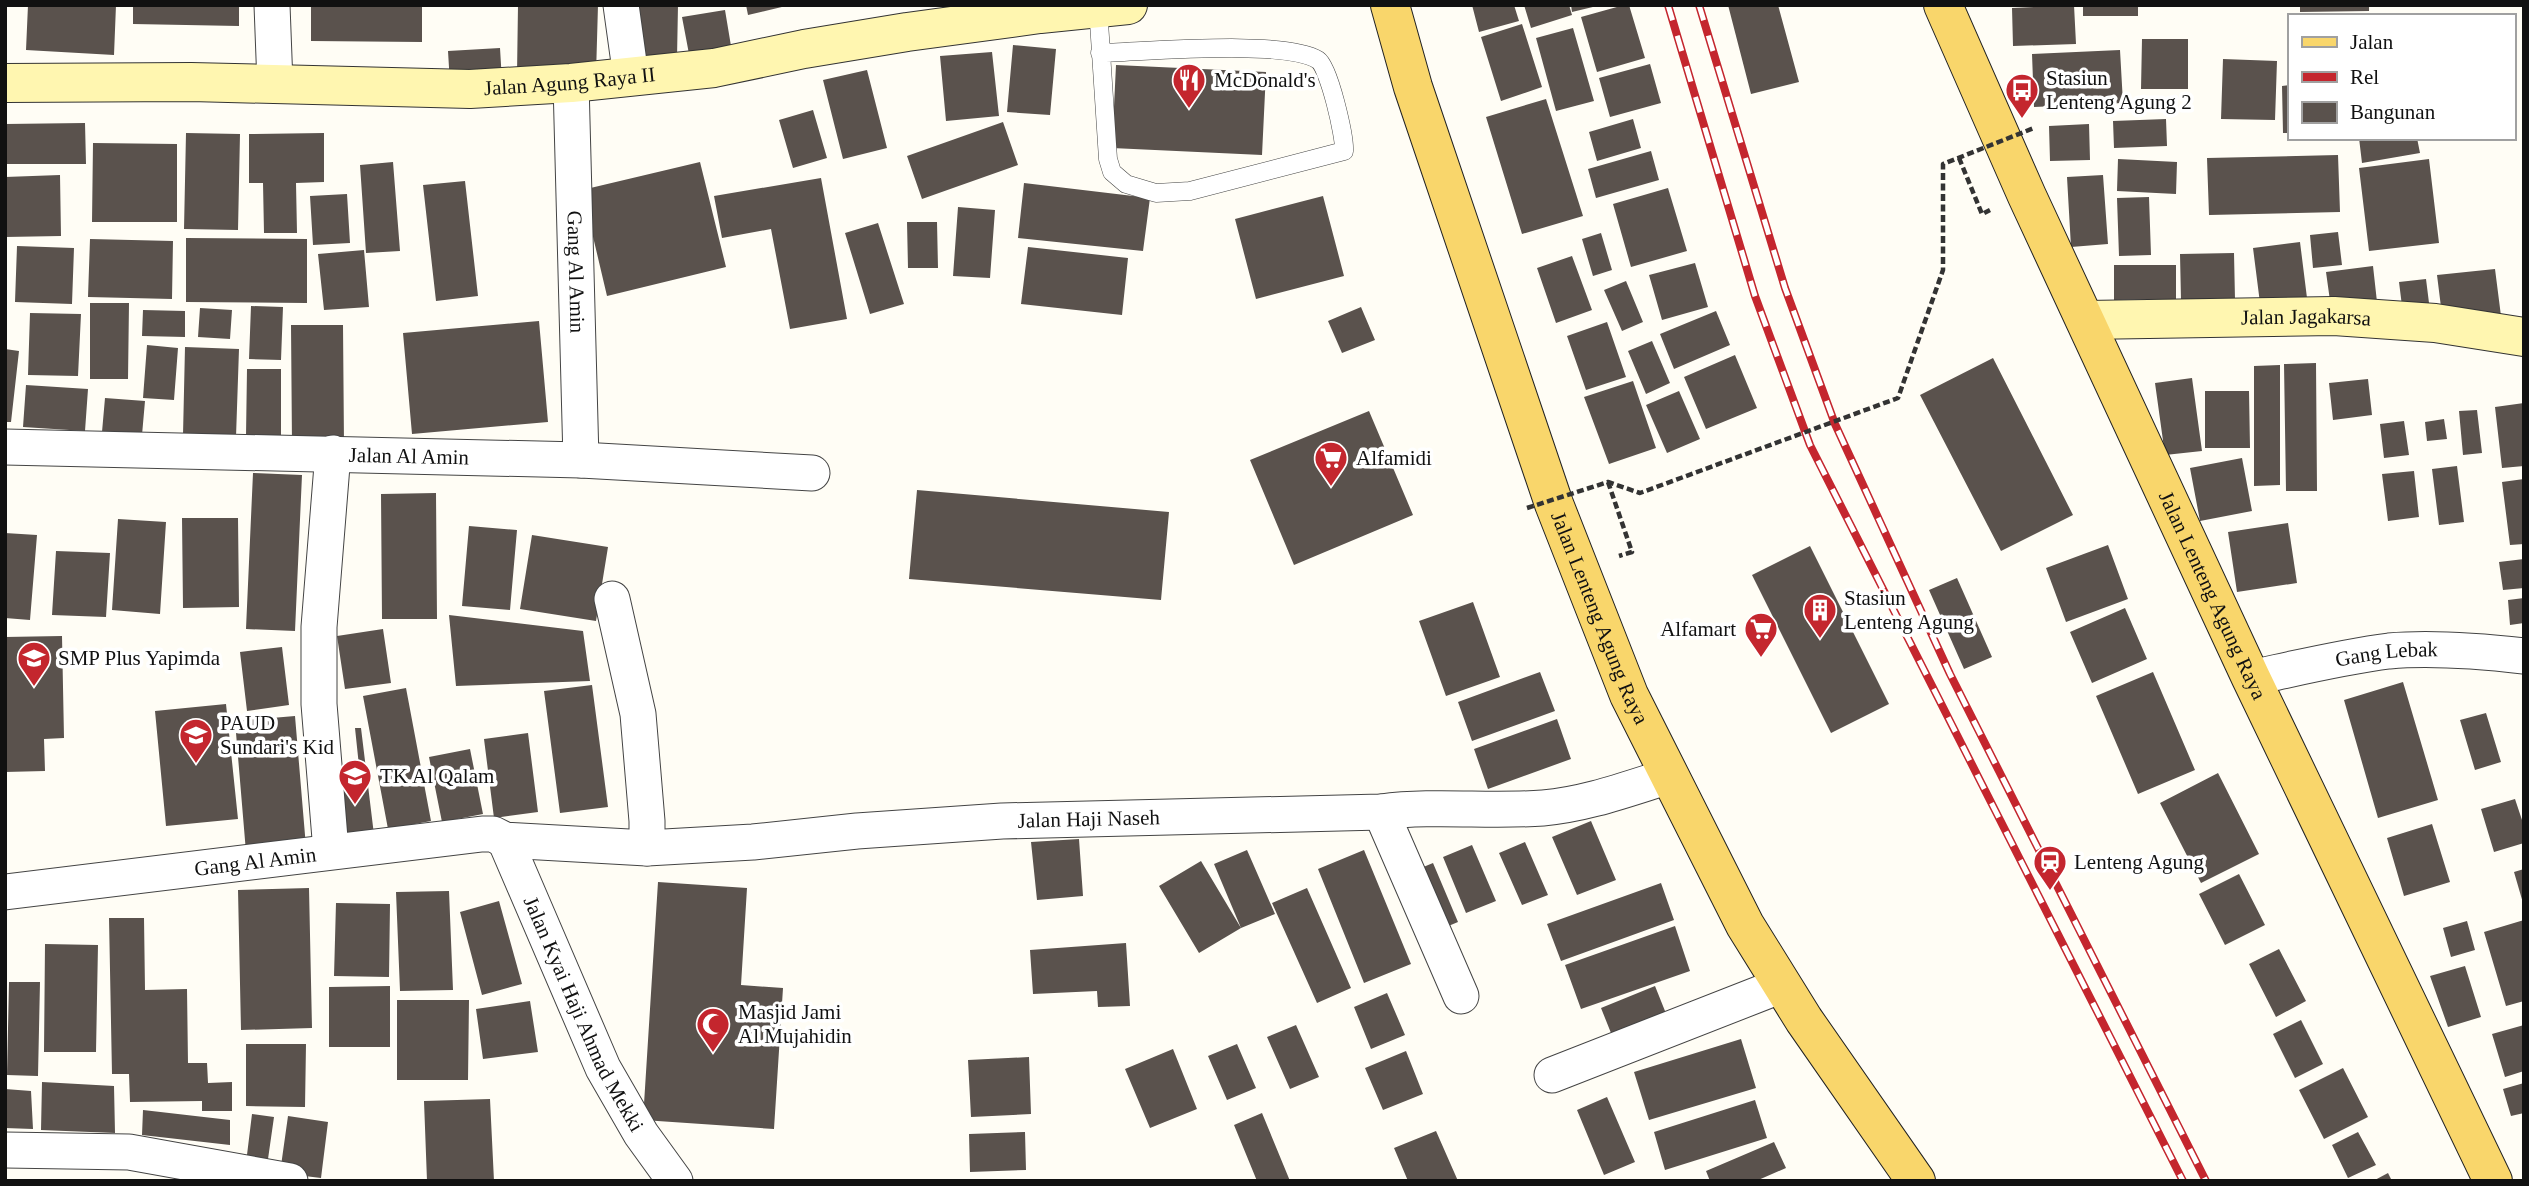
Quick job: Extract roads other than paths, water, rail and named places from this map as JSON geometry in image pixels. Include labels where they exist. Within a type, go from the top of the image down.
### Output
[{"type":"main road","name":"Jalan Lenteng Agung Raya","points":[[1390,5],[1413,87],[1554,504],[1629,695],[1745,925],[1782,985],[1916,1181]]},
{"type":"main road","name":"Jalan Lenteng Agung Raya","points":[[1943,5],[2027,196],[2251,678],[2493,1181]]},
{"type":"street","points":[[272,5],[275,84]]},
{"type":"street","points":[[621,5],[631,78]]},
{"type":"street","name":"Jalan Agung Raya II","points":[[5,83],[275,84],[470,89],[571,83],[715,68],[804,49],[907,32],[1113,6]]},
{"type":"street","name":"Gang Al Amin","points":[[571,83],[581,460]]},
{"type":"street","name":"Jalan Jagakarsa","points":[[2086,320],[2334,316],[2435,323],[2524,337]]},
{"type":"street","name":"Jalan Al Amin","points":[[5,446],[581,460],[812,473]]},
{"type":"street","points":[[331,851],[318,704],[318,640],[333,453]]},
{"type":"street","points":[[612,599],[638,714],[647,848]]},
{"type":"street","name":"Gang Lebak","points":[[2251,678],[2341,658],[2392,651],[2482,652],[2524,656]]},
{"type":"street","name":"Jalan Haji Naseh","points":[[505,840],[647,848],[1002,821],[1381,812],[1416,807],[1542,808],[1583,803],[1669,776]]},
{"type":"street","points":[[1381,812],[1461,996]]},
{"type":"street","name":"Gang Al Amin","points":[[5,892],[482,834],[493,834],[505,840]]},
{"type":"street","name":"Jalan Kyai Haji Ahmad Mekki","points":[[505,840],[603,1068],[640,1134],[675,1181]]},
{"type":"street","points":[[1552,1075],[1782,985]]},
{"type":"street","points":[[5,1150],[128,1166],[290,1181]]},
{"type":"lane","points":[[1100,53],[1254,48],[1303,53],[1323,65],[1344,150],[1190,191],[1156,193],[1126,184],[1112,172],[1108,159],[1100,53],[1113,6]]},
{"type":"railway","points":[[1668,5],[1755,296],[1810,445],[2183,1181]]},
{"type":"railway","points":[[1699,5],[1785,288],[1835,424],[1950,674],[2206,1181]]},
{"type":"place","name":"McDonald's","points":[[1189,110]]},
{"type":"place","name":"Stasiun Lenteng Agung 2","points":[[2022,120]]},
{"type":"place","name":"Alfamidi","points":[[1331,488]]},
{"type":"place","name":"Stasiun Lenteng Agung","points":[[1820,640]]},
{"type":"place","name":"Alfamart","points":[[1761,659]]},
{"type":"place","name":"SMP Plus Yapimda","points":[[34,688]]},
{"type":"place","name":"PAUD Sundari's Kid","points":[[196,765]]},
{"type":"place","name":"TK Al Qalam","points":[[355,806]]},
{"type":"place","name":"Lenteng Agung","points":[[2050,892]]},
{"type":"place","name":"Masjid Jami Al Mujahidin","points":[[713,1054]]}]
